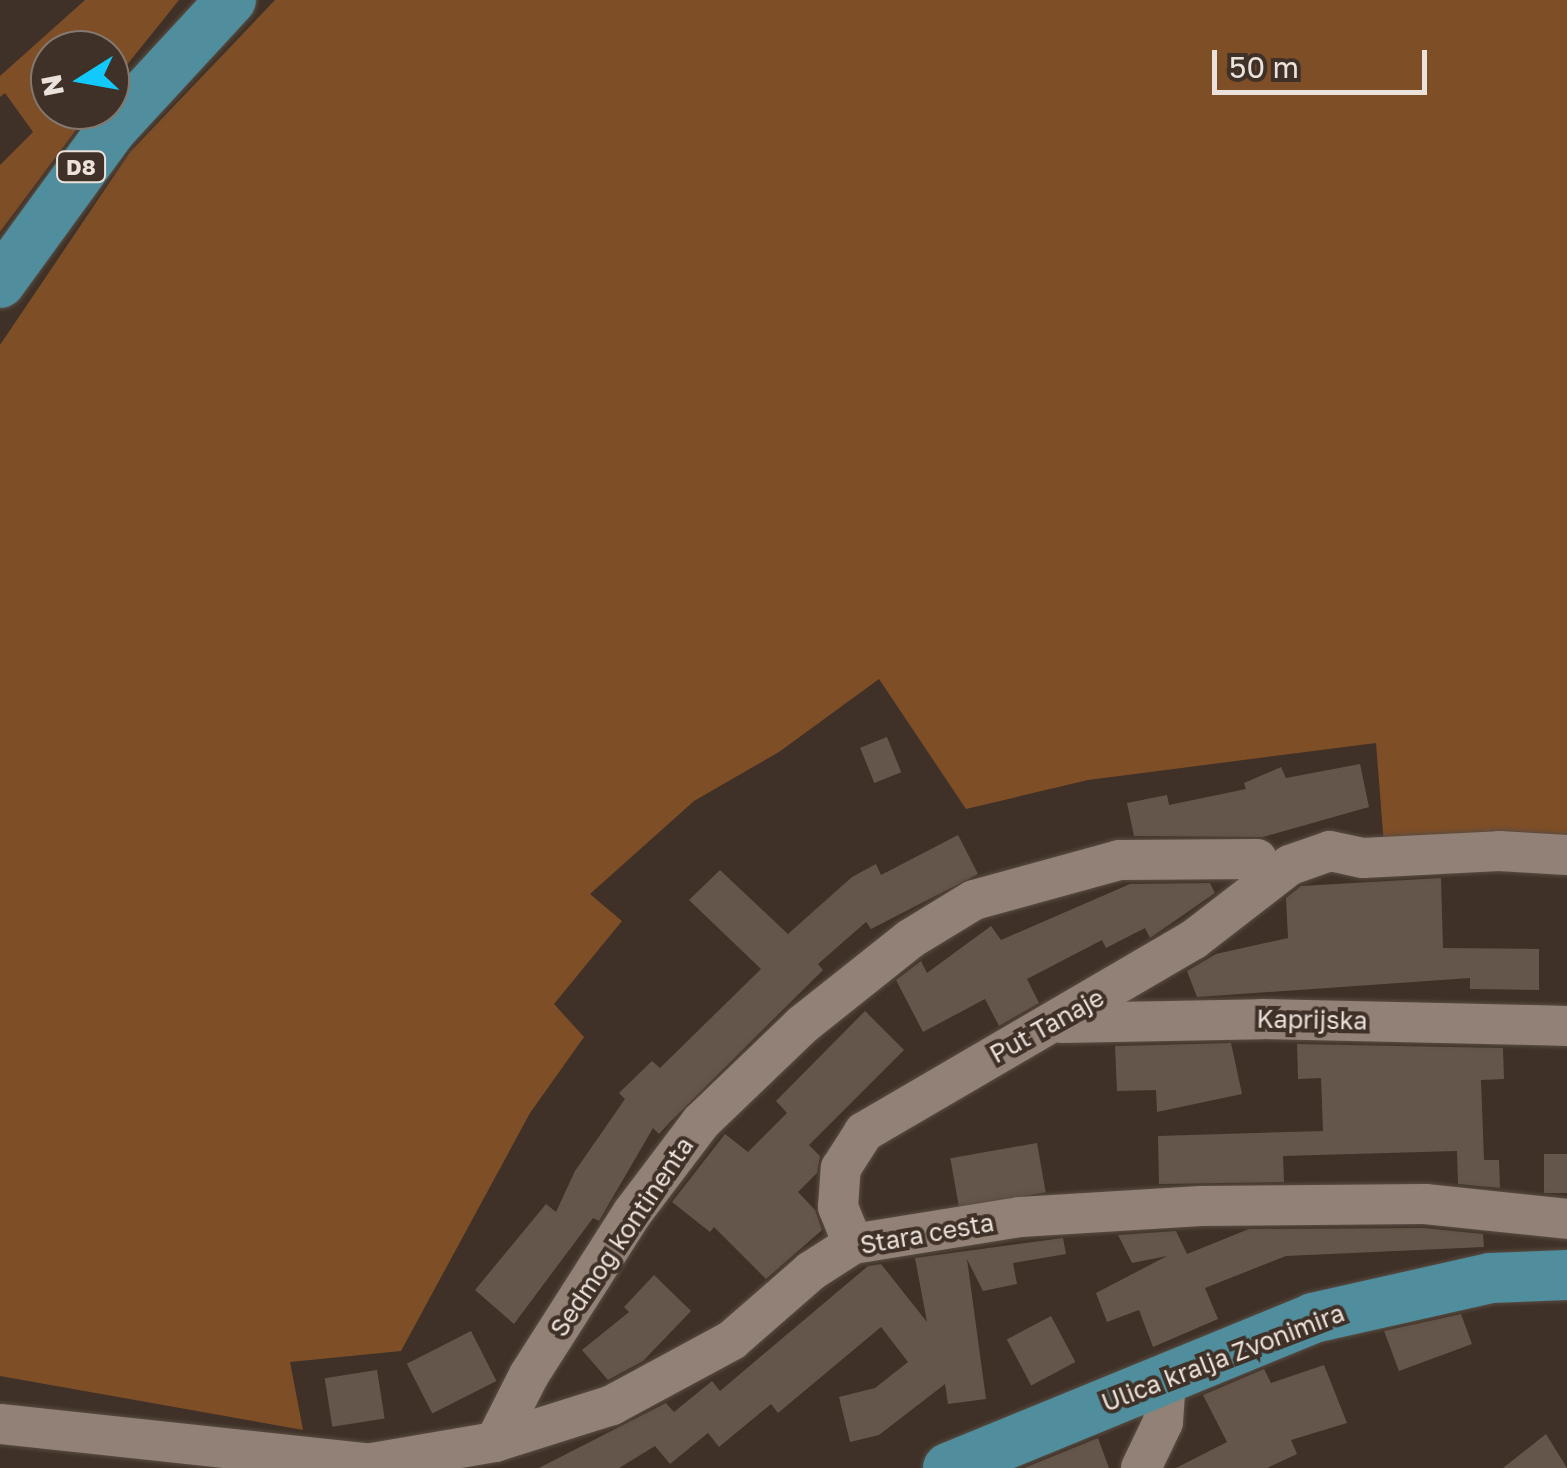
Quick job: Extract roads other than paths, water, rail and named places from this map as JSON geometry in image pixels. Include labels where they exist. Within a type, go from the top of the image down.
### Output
[{"type":"main road","name":"D8","points":[[0,283],[111,130],[232,0]]},
{"type":"main road","name":"Ulica kralja Zvonimira","points":[[948,1468],[1314,1318],[1400,1295],[1492,1278],[1567,1275]]},
{"type":"street","name":"Put Tanaje","points":[[854,1244],[838,1207],[842,1168],[864,1132],[1057,1023],[1193,940],[1290,866],[1330,851],[1363,858],[1498,851],[1567,855]]},
{"type":"street","name":"Sedmog kontinenta","points":[[495,1442],[529,1375],[633,1212],[701,1122],[802,1024],[910,939],[974,900],[1118,860],[1257,859]]},
{"type":"street","name":"Kaprijska","points":[[1057,1023],[1262,1019],[1567,1026]]},
{"type":"street","name":"Stara cesta","points":[[0,1424],[353,1466],[495,1442],[612,1405],[732,1340],[810,1270],[854,1244],[1020,1217],[1201,1206],[1425,1204],[1567,1218]]},
{"type":"street","points":[[1141,1468],[1164,1422],[1166,1379]]}]
